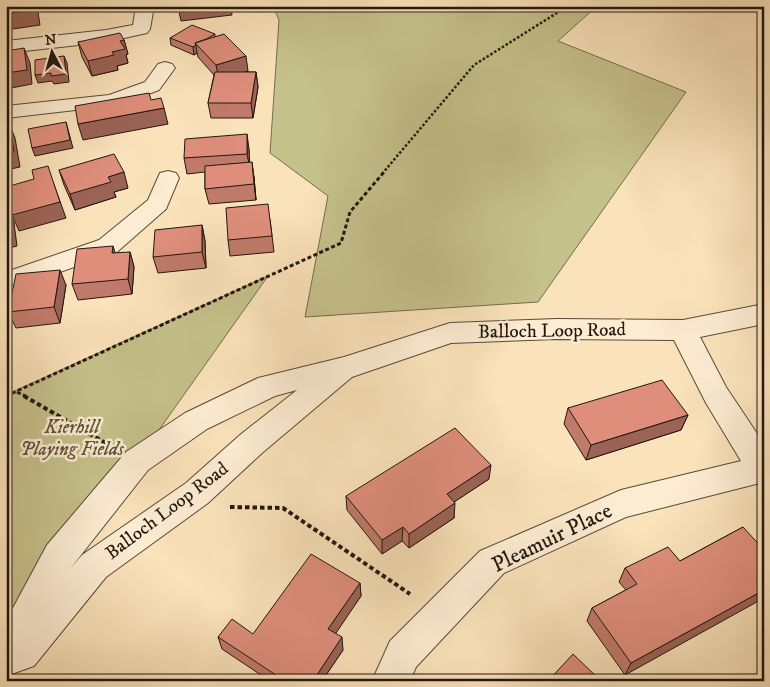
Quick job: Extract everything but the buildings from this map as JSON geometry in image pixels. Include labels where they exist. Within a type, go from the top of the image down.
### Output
[{"type":"street","points":[[6,47],[106,36],[141,29],[145,6]]},
{"type":"street","points":[[6,112],[112,101],[152,86],[165,68]]},
{"type":"street","points":[[6,282],[108,246],[158,204],[168,178]]},
{"type":"street","name":"Balloch Loop Road","points":[[6,658],[59,556],[137,461],[196,422],[268,386],[345,368],[450,333],[557,329],[684,330],[764,314]]},
{"type":"street","name":"Pleamuir Place","points":[[391,681],[403,654],[492,562],[621,504],[763,470],[716,395],[684,330]]},
{"type":"street","name":"Balloch Loop Road","points":[[6,671],[94,566],[197,493],[252,444],[345,368]]},
{"type":"path","points":[[6,396],[341,243],[350,212],[474,64],[568,6]]},
{"type":"green space","points":[[273,6],[597,6],[558,41],[686,92],[538,302],[305,317],[328,196],[270,153],[279,20]]},
{"type":"green space","name":"Kierhill Playing Fields","points":[[268,276],[137,461],[6,664],[6,395]]}]
